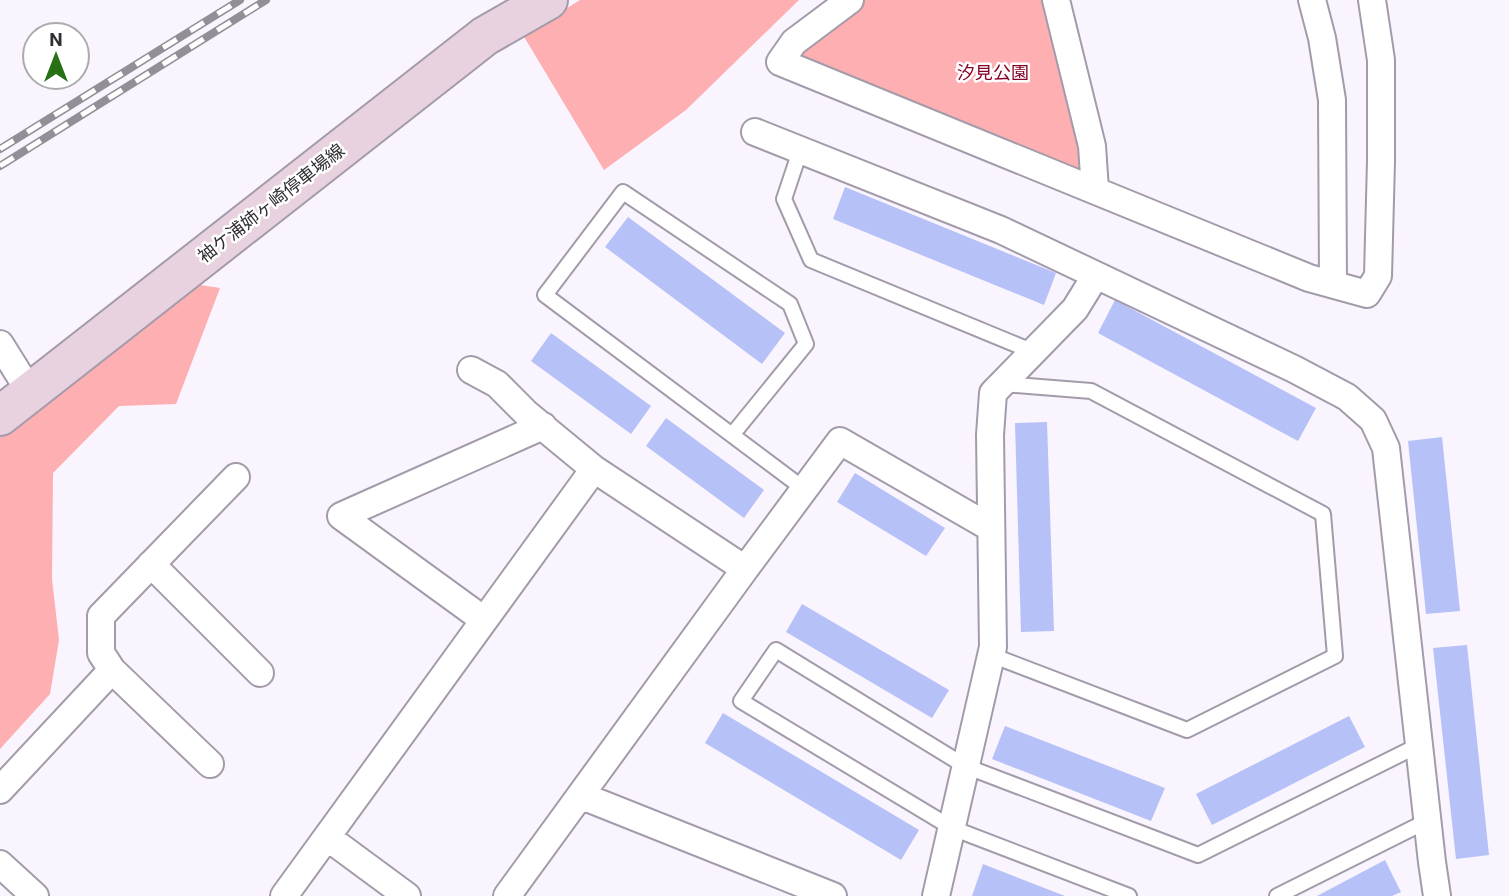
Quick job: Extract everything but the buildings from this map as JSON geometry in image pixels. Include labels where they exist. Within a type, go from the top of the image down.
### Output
[{"type":"main road","name":"袖ケ浦姉ヶ崎停車場線","points":[[0,416],[485,36],[548,0]]},
{"type":"street","points":[[850,0],[794,41],[780,62],[1309,278],[1367,294],[1378,276],[1381,60],[1372,0]]},
{"type":"street","points":[[1056,0],[1092,146],[1095,190]]},
{"type":"street","points":[[1312,0],[1322,38],[1332,100],[1333,284]]},
{"type":"street","points":[[755,132],[1001,230],[1294,369],[1347,397],[1373,420],[1386,448],[1437,896]]},
{"type":"street","points":[[936,896],[991,655],[990,435],[993,394],[1075,309],[1096,275]]},
{"type":"street","points":[[0,344],[30,392]]},
{"type":"street","points":[[471,370],[497,384],[594,469],[745,569]]},
{"type":"street","points":[[484,620],[341,516],[543,426]]},
{"type":"street","points":[[508,896],[840,441],[991,528]]},
{"type":"street","points":[[284,896],[594,469]]},
{"type":"street","points":[[210,764],[112,670],[101,653],[101,616],[236,477]]},
{"type":"street","points":[[151,564],[260,673]]},
{"type":"street","points":[[0,790],[112,670]]},
{"type":"street","points":[[582,796],[833,896]]},
{"type":"street","points":[[327,837],[407,896]]},
{"type":"street","points":[[0,864],[35,896]]},
{"type":"lane","points":[[800,150],[784,199],[811,260],[1034,352]]},
{"type":"lane","points":[[732,435],[806,344],[790,304],[623,192],[545,295],[804,489]]},
{"type":"lane","points":[[991,655],[1187,730],[1335,656],[1324,514],[1091,391],[1003,384]]},
{"type":"lane","points":[[1129,896],[952,828],[741,701],[776,650],[965,766],[1198,855],[1419,746]]},
{"type":"lane","points":[[1277,896],[1427,821]]},
{"type":"green space","points":[[580,0],[799,0],[686,110],[604,170],[523,35]]},
{"type":"green space","name":"汐見公園","points":[[859,0],[1051,0],[1095,190],[780,62]]},
{"type":"green space","points":[[187,283],[220,288],[176,404],[119,406],[53,473],[52,579],[59,640],[50,694],[0,749],[0,432]]},
{"type":"railway","points":[[0,149],[240,0]]},
{"type":"railway","points":[[0,166],[266,0]]}]
